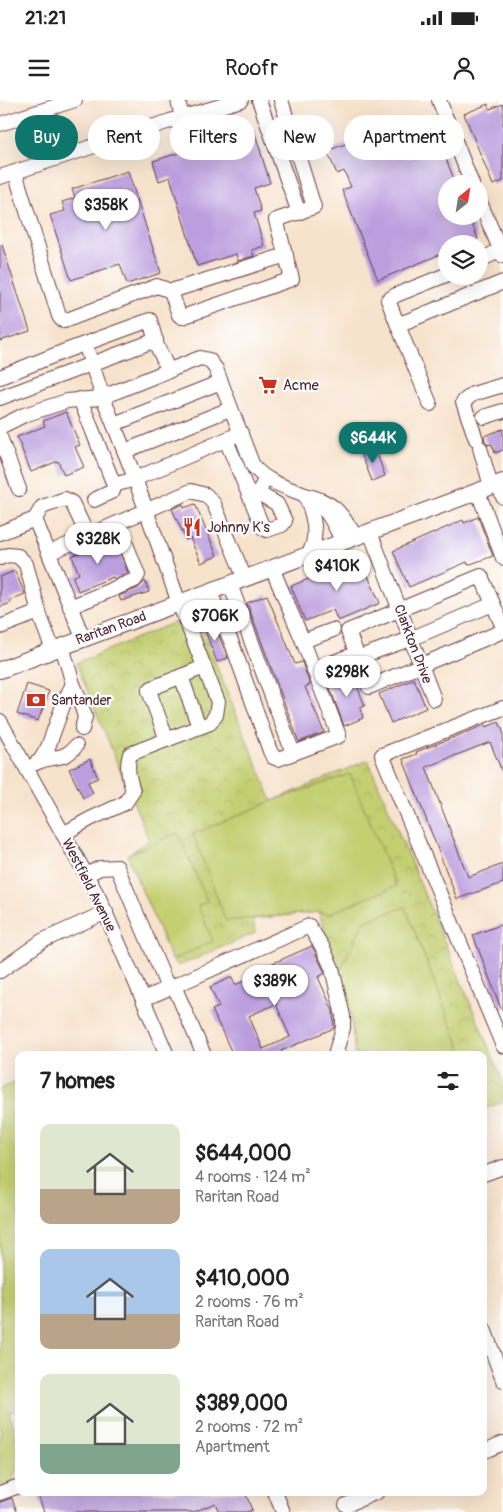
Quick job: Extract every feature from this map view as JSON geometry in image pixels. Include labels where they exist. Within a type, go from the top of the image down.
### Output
[{"type":"main road","name":"Raritan Road","points":[[0,670],[356,537],[494,488]]},
{"type":"street","points":[[0,124],[75,100]]},
{"type":"street","points":[[178,100],[181,115]]},
{"type":"street","points":[[192,115],[241,100]]},
{"type":"street","points":[[259,100],[299,212]]},
{"type":"street","points":[[171,291],[179,315],[182,317],[291,280],[292,277],[276,220],[314,207],[281,100]]},
{"type":"street","points":[[439,100],[468,175]]},
{"type":"street","points":[[0,177],[170,122]]},
{"type":"street","points":[[15,172],[61,319],[64,320],[157,286],[171,291],[286,255]]},
{"type":"street","points":[[488,222],[501,253],[488,258]]},
{"type":"street","points":[[430,404],[388,300],[438,278]]},
{"type":"street","points":[[397,323],[405,322],[503,282]]},
{"type":"street","points":[[0,377],[150,320],[169,371]]},
{"type":"street","points":[[0,398],[156,340]]},
{"type":"street","points":[[63,834],[90,818],[125,803],[134,791],[129,780],[127,764],[130,754],[210,723],[216,715],[218,702],[179,603],[85,344]]},
{"type":"street","points":[[0,427],[41,408],[67,400],[103,397],[200,358],[209,360],[212,364],[221,382],[253,466],[266,478],[252,494],[226,440]]},
{"type":"street","points":[[114,424],[221,382]]},
{"type":"street","points":[[503,385],[473,394],[463,402],[494,488],[503,558]]},
{"type":"street","points":[[80,399],[114,485],[113,492],[94,500]]},
{"type":"street","points":[[125,451],[230,409]]},
{"type":"street","points":[[484,417],[503,411]]},
{"type":"street","points":[[114,485],[135,479],[241,433]]},
{"type":"street","points":[[0,436],[19,489]]},
{"type":"street","name":"Clarkton Drive","points":[[266,478],[305,495],[321,505],[356,537],[399,609],[434,699]]},
{"type":"street","points":[[49,553],[145,509],[191,492],[206,495],[214,504],[259,662],[293,753]]},
{"type":"street","points":[[305,495],[313,519],[314,530],[311,550],[308,555]]},
{"type":"street","points":[[0,533],[35,519],[42,507],[65,499],[72,503],[88,536]]},
{"type":"street","points":[[35,519],[83,638]]},
{"type":"street","points":[[70,607],[135,580],[138,575],[118,522]]},
{"type":"street","points":[[0,558],[8,555],[18,556],[26,564],[39,612],[58,648],[79,698],[85,717],[82,729]]},
{"type":"street","points":[[210,592],[233,646],[273,757],[278,759],[339,736],[303,641],[272,568]]},
{"type":"street","points":[[503,627],[482,576],[399,609],[348,632],[369,687],[503,631]]},
{"type":"street","points":[[314,670],[347,657],[357,658],[410,639],[494,604]]},
{"type":"street","points":[[0,627],[39,612]]},
{"type":"street","points":[[303,641],[333,630]]},
{"type":"street","points":[[240,668],[259,662]]},
{"type":"street","points":[[167,740],[149,691],[152,688],[204,667]]},
{"type":"street","points":[[181,676],[199,727]]},
{"type":"street","points":[[27,769],[40,760],[48,747],[65,700],[73,684]]},
{"type":"street","points":[[503,708],[382,756],[503,1046]]},
{"type":"street","name":"Westfield Avenue","points":[[0,721],[106,912],[165,1051]]},
{"type":"street","points":[[40,760],[67,755],[76,746]]},
{"type":"street","points":[[86,875],[100,868],[117,867],[202,1051]]},
{"type":"street","points":[[0,971],[42,941],[106,912]]},
{"type":"street","points":[[143,999],[309,926],[323,948],[332,968],[343,1016],[343,1028],[336,1051]]},
{"type":"street","points":[[487,1173],[503,1167]]},
{"type":"street","points":[[487,1337],[503,1380]]},
{"type":"street","points":[[487,1450],[503,1443]]},
{"type":"street","points":[[0,1493],[15,1487]]},
{"type":"street","points":[[276,1496],[282,1512]]},
{"type":"street","points":[[346,1503],[366,1496]]},
{"type":"green space","points":[[195,614],[272,801],[368,760],[503,1081],[503,1102],[487,1108],[487,1051],[355,1051],[351,1017],[319,912],[253,919],[255,933],[179,966],[172,960],[127,855],[149,840],[76,663]]},
{"type":"green space","points":[[350,774],[396,886],[328,914],[319,912],[226,921],[193,834],[272,801]]},
{"type":"green space","points":[[178,833],[207,901],[198,906],[213,941],[172,960],[127,855]]},
{"type":"green space","points":[[405,907],[461,1051],[355,1051],[351,1017],[338,975],[364,921]]},
{"type":"green space","points":[[15,1083],[15,1411],[9,1413],[15,1433],[15,1472],[12,1483],[2,1486],[0,1483],[0,1089]]},
{"type":"building","points":[[488,104],[490,109],[503,104],[503,181],[493,185],[464,114]]},
{"type":"building","points":[[255,133],[270,183],[254,188],[261,211],[254,213],[264,246],[252,250],[254,256],[238,261],[236,254],[197,266],[170,177],[159,181],[153,161],[170,156],[170,160],[255,160]]},
{"type":"building","points":[[344,144],[344,160],[446,160],[452,175],[438,175],[438,225],[473,225],[476,235],[438,235],[438,255],[378,280],[342,190],[351,187],[344,171],[337,174],[331,160],[334,160],[334,148]]},
{"type":"building","points":[[128,171],[161,273],[127,284],[120,264],[71,280],[50,215],[65,211],[62,202],[75,198],[72,189]]},
{"type":"building","points":[[0,245],[2,245],[30,331],[0,341]]},
{"type":"building","points":[[66,412],[80,445],[75,447],[84,467],[64,475],[58,461],[31,472],[17,437],[45,426],[43,421]]},
{"type":"building","points":[[503,429],[503,450],[495,453],[492,444],[488,445],[484,436]]},
{"type":"building","points":[[375,448],[385,476],[372,481],[361,453]]},
{"type":"building","points":[[183,504],[184,508],[195,504],[217,556],[201,563],[190,538],[186,540],[172,509]]},
{"type":"building","points":[[478,517],[493,556],[468,565],[467,562],[409,587],[393,551],[463,520],[464,523]]},
{"type":"building","points":[[101,540],[103,544],[108,542],[112,551],[118,548],[128,573],[78,591],[73,577],[79,574],[72,556],[82,552],[81,549]]},
{"type":"building","points":[[360,558],[380,603],[338,621],[333,610],[305,621],[291,586]]},
{"type":"building","points":[[15,571],[25,594],[10,600],[11,603],[0,607],[0,577]]},
{"type":"building","points":[[145,581],[149,592],[121,601],[119,596],[138,588]]},
{"type":"building","points":[[267,595],[295,664],[302,662],[310,685],[305,687],[324,732],[299,742],[247,603]]},
{"type":"building","points":[[213,622],[228,658],[217,662],[203,626]]},
{"type":"building","points":[[351,671],[365,706],[360,708],[363,718],[344,726],[327,680]]},
{"type":"building","points":[[414,679],[426,708],[391,723],[379,694]]},
{"type":"building","points":[[27,684],[49,691],[38,721],[17,714]]},
{"type":"building","points":[[499,722],[503,731],[503,774],[490,742],[426,767],[468,877],[503,864],[503,883],[457,899],[403,759],[485,725],[486,727]]},
{"type":"building","points":[[90,759],[98,778],[88,782],[93,793],[83,798],[69,769]]},
{"type":"building","points":[[503,924],[503,1011],[502,1011],[473,935]]},
{"type":"building","points":[[312,946],[324,971],[324,974],[318,977],[333,1011],[334,1028],[281,1051],[231,1051],[212,1010],[219,1007],[210,987],[232,977],[235,985],[264,972],[262,968]],"holes":[[[276,1004],[290,1037],[263,1049],[249,1016]]]},
{"type":"building","points":[[38,1496],[247,1496],[252,1510],[247,1512],[219,1512],[215,1503],[194,1512],[44,1512]]},
{"type":"building","points":[[12,1498],[17,1512],[0,1512],[0,1502]]},
{"type":"place","name":"Acme","points":[[268,385]]},
{"type":"place","name":"Johnny K's","points":[[192,527]]},
{"type":"place","name":"Santander","points":[[36,700]]}]
